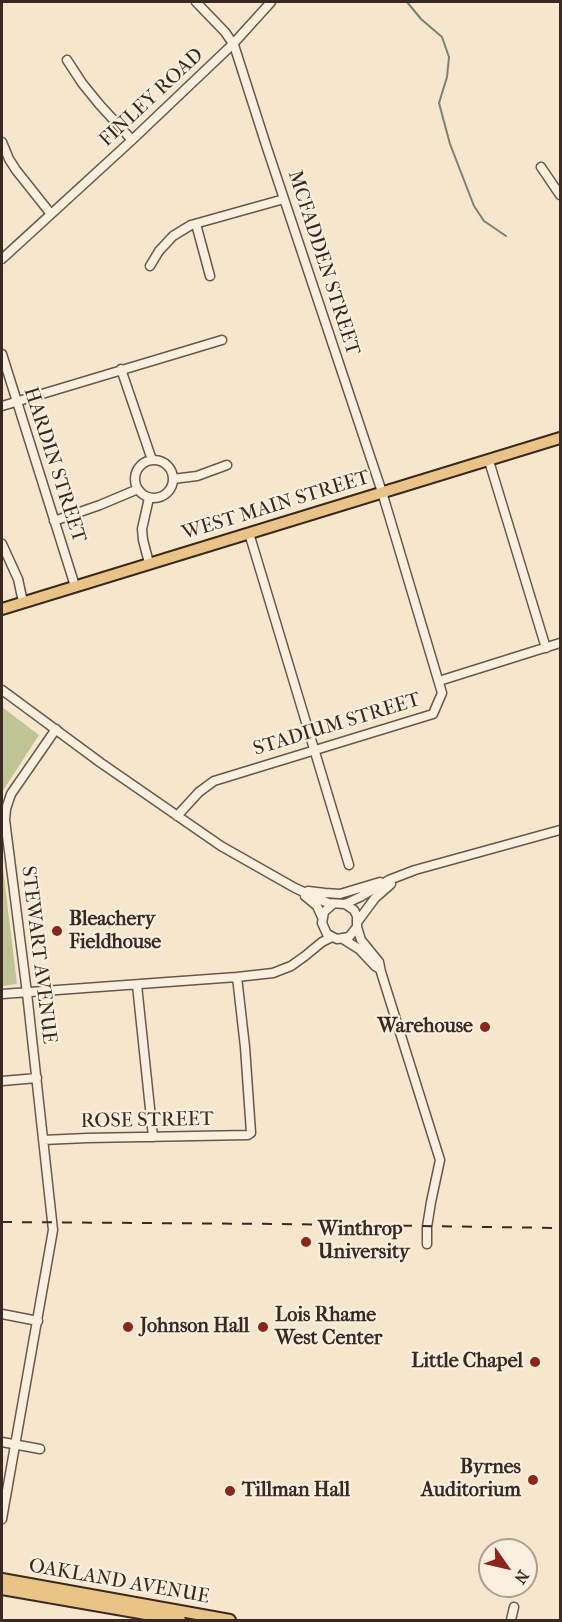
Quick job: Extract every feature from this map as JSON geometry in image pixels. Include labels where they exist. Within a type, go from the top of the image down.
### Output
[{"type":"main road","name":"WEST MAIN STREET","points":[[2,609],[561,438]]},
{"type":"main road","name":"OAKLAND AVENUE","points":[[2,1579],[137,1608],[180,1620]]},
{"type":"main road","name":"OAKLAND AVENUE","points":[[2,1589],[137,1608]]},
{"type":"main road","name":"OAKLAND AVENUE","points":[[167,1616],[230,1620]]},
{"type":"street","points":[[196,2],[225,32],[233,44]]},
{"type":"street","name":"FINLEY ROAD","points":[[2,259],[233,44],[271,2]]},
{"type":"street","name":"MCFADDEN STREET","points":[[233,44],[382,492],[439,681]]},
{"type":"street","points":[[67,60],[99,104],[132,140]]},
{"type":"street","points":[[2,142],[16,170],[51,214]]},
{"type":"street","points":[[541,167],[561,195]]},
{"type":"street","points":[[150,266],[159,251],[173,236],[196,224],[284,199]]},
{"type":"street","points":[[196,224],[210,276]]},
{"type":"street","points":[[2,406],[222,340]]},
{"type":"street","name":"HARDIN STREET","points":[[2,354],[75,586]]},
{"type":"street","points":[[121,369],[152,460]]},
{"type":"street","points":[[152,460],[166,464],[173,478],[169,491],[157,498],[149,498],[143,494],[135,482],[139,468],[152,460]]},
{"type":"street","points":[[489,461],[546,648]]},
{"type":"street","points":[[173,478],[197,476],[227,465]]},
{"type":"street","points":[[54,521],[100,506],[138,489]]},
{"type":"street","points":[[149,498],[142,529],[149,563]]},
{"type":"street","points":[[249,533],[349,865]]},
{"type":"street","points":[[2,544],[18,579],[23,602]]},
{"type":"street","name":"STADIUM STREET","points":[[177,816],[199,792],[214,782],[433,714],[442,693],[439,681],[561,644]]},
{"type":"street","points":[[2,690],[108,769],[221,846],[321,900],[333,904],[345,904],[389,880]]},
{"type":"street","name":"STEWART AVENUE","points":[[2,1519],[53,1230],[27,993],[6,832],[6,809],[16,785],[56,729]]},
{"type":"street","points":[[297,888],[325,894],[340,894],[561,830]]},
{"type":"street","points":[[343,939],[354,933],[375,898],[400,877]]},
{"type":"street","points":[[297,888],[317,906],[327,934],[343,939],[359,949],[380,969]]},
{"type":"street","points":[[305,956],[318,938],[324,912],[333,904]]},
{"type":"street","points":[[345,904],[354,910],[361,940],[379,962],[440,1160],[429,1214],[427,1244]]},
{"type":"street","points":[[2,994],[273,973],[291,966],[332,937]]},
{"type":"street","name":"ROSE STREET","points":[[43,1140],[248,1135],[251,1133],[237,977]]},
{"type":"street","points":[[137,985],[153,1137]]},
{"type":"street","points":[[2,1081],[37,1078]]},
{"type":"street","points":[[2,1314],[38,1321]]},
{"type":"street","points":[[2,1442],[40,1449]]},
{"type":"street","points":[[511,1620],[514,1607]]},
{"type":"green space","points":[[2,707],[39,735],[2,792]]},
{"type":"green space","points":[[2,860],[17,984],[2,986]]},
{"type":"waterway","points":[[407,2],[421,19],[442,37],[449,57],[447,77],[439,103],[450,144],[474,206],[484,221],[506,236]]},
{"type":"railway","points":[[2,1222],[560,1228]]},
{"type":"place","name":"Bleachery Fieldhouse","points":[[57,931]]},
{"type":"place","name":"Warehouse","points":[[485,1027]]},
{"type":"place","name":"Winthrop University","points":[[306,1242]]},
{"type":"place","name":"Johnson Hall","points":[[128,1327]]},
{"type":"place","name":"Lois Rhame West Center","points":[[263,1327]]},
{"type":"place","name":"Little Chapel","points":[[535,1362]]},
{"type":"place","name":"Byrnes Auditorium","points":[[533,1480]]},
{"type":"place","name":"Tillman Hall","points":[[230,1491]]}]
